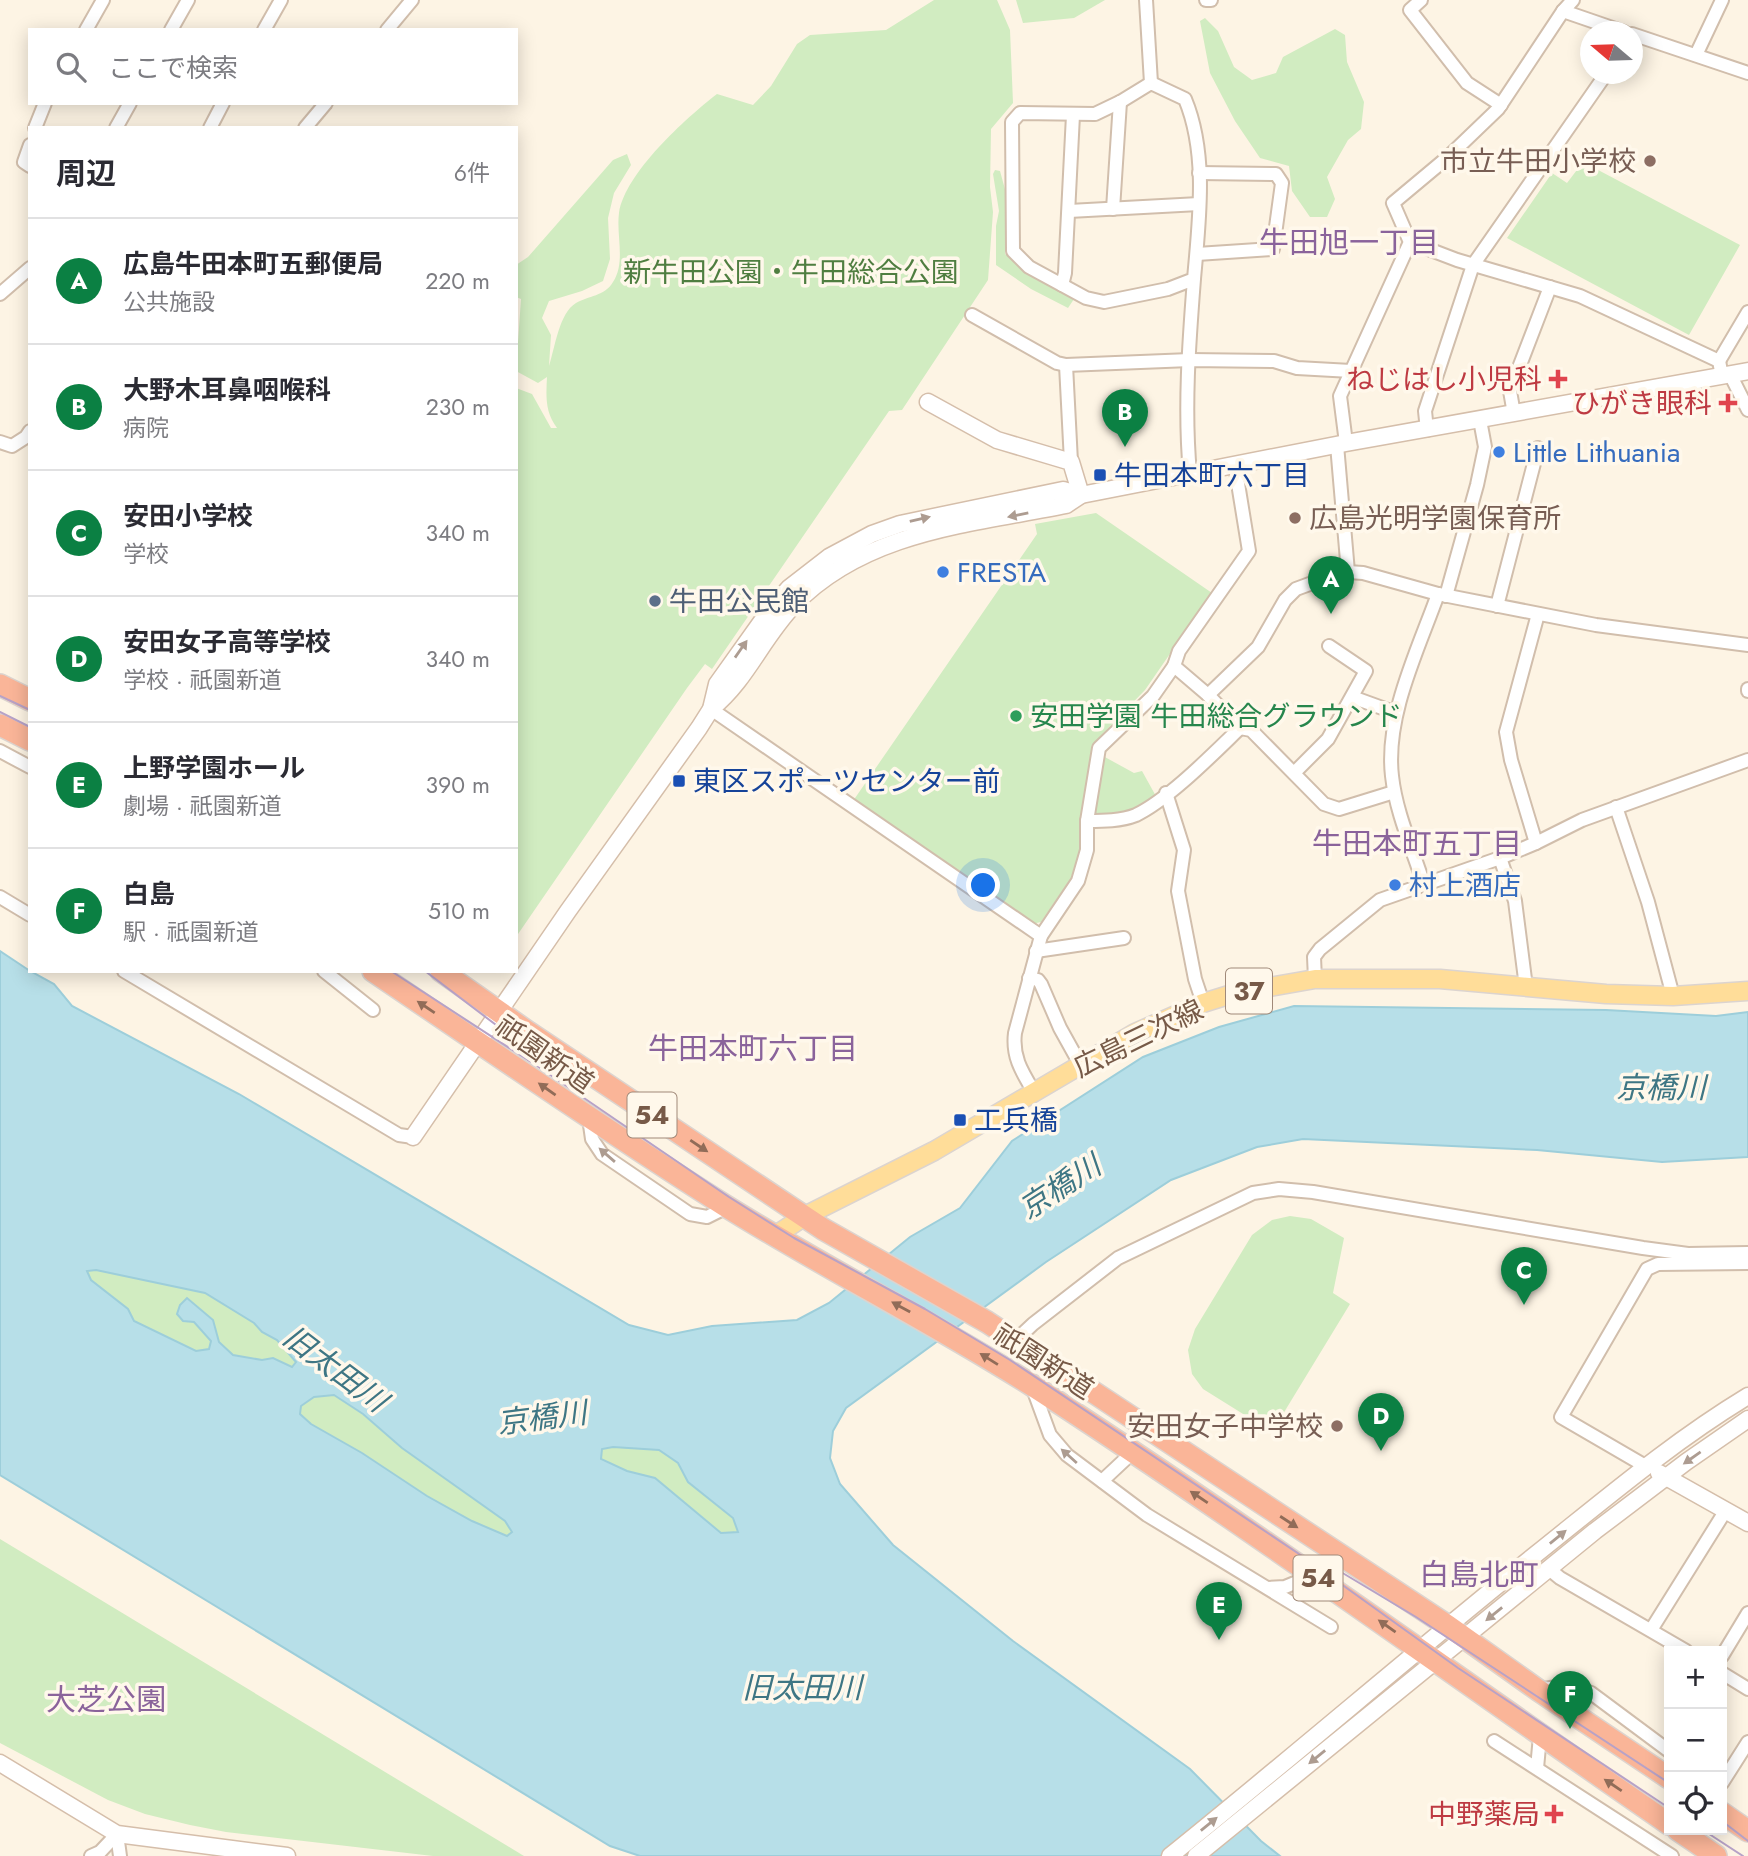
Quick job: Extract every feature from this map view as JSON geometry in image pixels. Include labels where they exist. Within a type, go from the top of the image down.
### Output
[{"type":"highway","points":[[0,685],[28,699]]},
{"type":"highway","points":[[0,725],[28,739]]},
{"type":"highway","name":"祇園新道","points":[[376,973],[589,1118],[727,1207],[960,1341],[1133,1452],[1314,1575],[1664,1821]]},
{"type":"highway","name":"祇園新道","points":[[444,973],[499,1013],[828,1232],[986,1322],[1456,1632],[1664,1775]]},
{"type":"highway","points":[[1727,1816],[1746,1828]]},
{"type":"highway","points":[[1690,1835],[1716,1856]]},
{"type":"main road","name":"広島三次線","points":[[776,1235],[805,1216],[934,1151],[1135,1033],[1203,1003],[1235,993],[1315,979],[1440,979],[1606,994],[1673,996],[1748,991]]},
{"type":"street","points":[[87,28],[103,0]]},
{"type":"street","points":[[172,28],[188,0]]},
{"type":"street","points":[[265,28],[281,0]]},
{"type":"street","points":[[1146,0],[1151,83]]},
{"type":"street","points":[[1422,0],[1410,10],[1467,83],[1501,105]]},
{"type":"street","points":[[1573,0],[1501,105],[1448,157],[1393,203],[1410,242],[1473,265],[1580,296],[1724,370],[1748,410]]},
{"type":"street","points":[[1696,55],[1722,0]]},
{"type":"street","points":[[388,28],[408,2]]},
{"type":"street","points":[[1563,11],[1592,21]]},
{"type":"street","points":[[1643,38],[1748,73]]},
{"type":"street","points":[[1151,83],[1095,114],[1020,113],[1012,121],[1013,251],[1029,267],[1086,298],[1104,302],[1167,289],[1194,279]]},
{"type":"street","points":[[1151,83],[1185,99],[1194,121],[1199,204],[1187,441],[1190,473]]},
{"type":"street","points":[[1427,430],[1425,411],[1473,265],[1599,84]]},
{"type":"street","points":[[1114,209],[1120,102]]},
{"type":"street","points":[[36,126],[44,105]]},
{"type":"street","points":[[117,126],[129,105]]},
{"type":"street","points":[[211,126],[222,105]]},
{"type":"street","points":[[307,126],[324,105]]},
{"type":"street","points":[[1062,285],[1065,273],[1073,115]]},
{"type":"street","points":[[1197,254],[1273,249],[1282,183],[1276,174],[1199,173]]},
{"type":"street","points":[[1069,211],[1199,204]]},
{"type":"street","points":[[1348,572],[1340,396],[1410,242]]},
{"type":"street","points":[[0,294],[28,270]]},
{"type":"street","points":[[1514,414],[1510,391],[1550,287]]},
{"type":"street","points":[[1724,370],[1748,312]]},
{"type":"street","points":[[972,316],[1056,363],[1066,365],[1190,360],[1274,361],[1297,368],[1351,370]]},
{"type":"street","points":[[1066,365],[1071,462],[1082,495]]},
{"type":"street","points":[[127,973],[399,1135],[413,1137],[711,709],[730,694],[774,629],[794,606],[825,578],[849,562],[901,540],[1066,505],[1082,495],[1342,444],[1514,414],[1724,370],[1748,371]]},
{"type":"street","points":[[928,402],[997,440],[1071,462]]},
{"type":"street","points":[[1424,885],[1394,792],[1391,774],[1392,742],[1396,713],[1442,595],[1482,460],[1485,447],[1480,420]]},
{"type":"street","points":[[0,442],[12,446],[28,434]]},
{"type":"street","points":[[1497,606],[1538,448]]},
{"type":"street","points":[[1034,1092],[1015,1059],[1013,1047],[1035,951],[1041,936],[1078,881],[1087,850],[1087,821],[1099,748],[1153,696],[1174,666],[1179,651],[1249,551],[1235,465]]},
{"type":"street","points":[[1208,695],[1258,647],[1285,600],[1296,589],[1348,572],[1363,573],[1442,595],[1596,625],[1748,645]]},
{"type":"street","points":[[1536,843],[1511,760],[1506,732],[1538,614]]},
{"type":"street","points":[[1294,773],[1328,739],[1366,671],[1329,646]]},
{"type":"street","points":[[1174,666],[1208,695],[1240,728],[1251,730],[1324,804],[1339,809],[1394,792]]},
{"type":"street","points":[[1352,697],[1396,713]]},
{"type":"street","points":[[711,709],[1041,936]]},
{"type":"street","points":[[1087,821],[1117,820],[1135,815],[1166,793],[1240,728]]},
{"type":"street","points":[[0,751],[28,766]]},
{"type":"street","points":[[1315,979],[1314,957],[1320,949],[1380,900],[1500,858],[1582,820],[1748,760]]},
{"type":"street","points":[[1166,793],[1184,850],[1178,891],[1195,979],[1203,1003]]},
{"type":"street","points":[[1616,807],[1648,902],[1673,996]]},
{"type":"street","points":[[1500,858],[1515,901],[1526,986]]},
{"type":"street","points":[[0,897],[28,914]]},
{"type":"street","points":[[1035,951],[1124,938]]},
{"type":"street","points":[[327,973],[373,1010]]},
{"type":"street","points":[[1029,978],[1041,984],[1059,1028],[1080,1064]]},
{"type":"street","points":[[1014,1342],[1118,1258],[1253,1193],[1279,1189],[1312,1192],[1643,1248],[1688,1254],[1748,1253]]},
{"type":"street","points":[[1748,1263],[1658,1264],[1647,1269],[1561,1418],[1748,1523]]},
{"type":"street","points":[[1032,1386],[1050,1435],[1067,1455],[1147,1515],[1331,1627]]},
{"type":"street","points":[[1196,1856],[1255,1798],[1456,1632],[1647,1466],[1748,1396]]},
{"type":"street","points":[[1456,1632],[1549,1569],[1666,1478],[1745,1424]]},
{"type":"street","points":[[1102,1482],[1133,1452]]},
{"type":"street","points":[[1651,1630],[1726,1510]]},
{"type":"street","points":[[1549,1569],[1678,1646]]},
{"type":"street","points":[[1268,1588],[1285,1587],[1314,1575]]},
{"type":"street","points":[[1727,1648],[1748,1613]]},
{"type":"street","points":[[1727,1676],[1748,1689]]},
{"type":"street","points":[[1538,1690],[1569,1685],[1591,1693],[1664,1743]]},
{"type":"street","points":[[1536,1768],[1540,1736]]},
{"type":"street","points":[[1494,1741],[1673,1856],[1684,1835]]},
{"type":"street","points":[[1727,1775],[1748,1742]]},
{"type":"street","points":[[1,1766],[117,1834],[287,1856]]},
{"type":"street","points":[[1170,1856],[1255,1798]]},
{"type":"street","points":[[91,1856],[100,1852],[117,1834]]},
{"type":"street","points":[[117,1834],[121,1856]]},
{"type":"green space","name":"新牛田公園・牛田総合公園","points":[[934,0],[997,0],[1010,30],[1013,103],[991,129],[990,187],[993,212],[988,280],[902,410],[889,411],[712,669],[705,664],[687,688],[518,934],[518,389],[532,394],[551,428],[557,428],[548,410],[547,377],[538,383],[518,372],[521,299],[518,298],[518,264],[528,257],[613,160],[627,154],[631,165],[614,193],[608,218],[610,259],[603,281],[549,301],[542,318],[551,335],[549,366],[558,332],[570,308],[606,290],[617,274],[620,257],[619,213],[632,181],[644,164],[689,117],[717,94],[753,105],[771,86],[797,44],[810,35],[886,30]]},
{"type":"green space","points":[[1016,0],[1105,0],[1074,18],[1023,23]]},
{"type":"green space","points":[[1205,18],[1218,31],[1234,67],[1252,80],[1276,73],[1283,57],[1335,29],[1345,35],[1347,62],[1364,102],[1361,129],[1348,140],[1327,177],[1335,199],[1327,217],[1310,217],[1292,191],[1289,166],[1260,158],[1235,121],[1210,73],[1200,21]]},
{"type":"green space","points":[[1583,162],[1740,245],[1689,335],[1507,238],[1552,173],[1567,183]]},
{"type":"green space","points":[[995,170],[1000,171],[1006,193],[1005,254],[1027,271],[1074,299],[1068,308],[1031,289],[996,265],[996,226],[999,211],[993,174]]},
{"type":"green space","name":"安田学園 牛田総合グラウンド","points":[[1096,513],[1212,593],[1145,690],[1092,745],[1080,824],[1081,846],[1071,878],[1041,922],[1032,924],[853,801],[1037,534],[1035,524]]},
{"type":"green space","points":[[1103,756],[1134,773],[1142,771],[1157,798],[1132,813],[1095,818]]},
{"type":"green space","points":[[1290,1216],[1311,1219],[1344,1238],[1333,1293],[1350,1304],[1272,1432],[1203,1389],[1192,1374],[1188,1350],[1195,1329],[1252,1235],[1272,1220]]},
{"type":"green space","points":[[96,1270],[205,1293],[277,1340],[296,1361],[293,1367],[273,1358],[262,1360],[233,1355],[219,1342],[213,1320],[193,1322],[211,1341],[209,1349],[196,1351],[134,1321],[128,1309],[91,1280],[86,1271]]},
{"type":"green space","points":[[334,1395],[362,1414],[402,1448],[505,1521],[512,1532],[507,1537],[472,1521],[427,1496],[299,1414],[301,1406],[314,1397]]},
{"type":"green space","points":[[613,1447],[659,1450],[678,1463],[688,1482],[733,1518],[738,1533],[721,1533],[655,1478],[627,1471],[601,1459],[601,1449]]},
{"type":"green space","name":"大芝公園","points":[[0,1539],[524,1856],[433,1856],[226,1832],[190,1825],[145,1814],[108,1800],[0,1743]]},
{"type":"water","name":"旧太田川","points":[[0,951],[28,970],[28,973],[34,973],[54,984],[72,1006],[239,1094],[629,1325],[668,1335],[712,1326],[797,1320],[829,1303],[910,1237],[960,1208],[1012,1141],[1143,1057],[1219,1027],[1294,1006],[1606,1010],[1716,1016],[1748,1012],[1748,1157],[1662,1162],[1537,1150],[1303,1139],[1257,1147],[1171,1180],[1046,1262],[846,1408],[833,1431],[830,1458],[840,1484],[893,1545],[1013,1641],[1190,1769],[1261,1841],[1280,1856],[640,1856],[610,1846],[0,1475]],"holes":[[[96,1270],[205,1293],[277,1340],[296,1362],[292,1367],[273,1358],[262,1360],[233,1355],[219,1342],[213,1320],[187,1298],[180,1305],[177,1314],[183,1321],[194,1322],[211,1341],[209,1349],[196,1351],[134,1321],[128,1309],[91,1280],[87,1271]],[[334,1395],[363,1414],[402,1448],[505,1521],[512,1532],[507,1536],[472,1521],[427,1496],[362,1453],[311,1424],[300,1414],[301,1406],[314,1397]],[[613,1447],[659,1450],[678,1463],[688,1482],[733,1518],[738,1532],[721,1533],[655,1478],[627,1471],[601,1459],[602,1449]]]},
{"type":"tram line","points":[[0,696],[28,709]]},
{"type":"tram line","points":[[0,712],[28,726]]},
{"type":"tram line","points":[[394,973],[794,1238],[925,1309],[1010,1360],[1302,1556],[1458,1668],[1664,1805]]},
{"type":"tram line","points":[[428,973],[525,1047]]},
{"type":"tram line","points":[[1331,1566],[1416,1617],[1664,1780]]},
{"type":"tram line","points":[[1727,1825],[1748,1841]]},
{"type":"tram line","points":[[1711,1835],[1743,1856]]},
{"type":"place","name":"市立牛田小学校","points":[[1650,161]]},
{"type":"place","name":"ねじはし小児科","points":[[1558,379]]},
{"type":"place","name":"ひがき眼科","points":[[1728,403]]},
{"type":"place","name":"大野木耳鼻咽喉科","points":[[1125,447]]},
{"type":"place","name":"Little Lithuania","points":[[1499,452]]},
{"type":"place","name":"牛田本町六丁目","points":[[1100,475]]},
{"type":"place","name":"広島光明学園保育所","points":[[1295,518]]},
{"type":"place","name":"FRESTA","points":[[943,572]]},
{"type":"place","name":"牛田公民館","points":[[655,601]]},
{"type":"place","name":"広島牛田本町五郵便局","points":[[1331,614]]},
{"type":"place","name":"安田学園 牛田総合グラウンド","points":[[1016,716]]},
{"type":"place","name":"東区スポーツセンター前","points":[[679,781]]},
{"type":"place","name":"村上酒店","points":[[1395,885]]},
{"type":"place","name":"工兵橋","points":[[960,1120]]},
{"type":"place","name":"安田小学校","points":[[1524,1305]]},
{"type":"place","name":"安田女子中学校","points":[[1337,1426]]},
{"type":"place","name":"安田女子高等学校","points":[[1381,1451]]},
{"type":"place","name":"上野学園ホール","points":[[1219,1640]]},
{"type":"place","name":"白島","points":[[1570,1729]]},
{"type":"place","name":"中野薬局","points":[[1554,1814]]},
{"type":"district","name":"牛田旭一丁目","points":[[1349,243]]},
{"type":"district","name":"牛田本町五丁目","points":[[1417,844]]},
{"type":"district","name":"牛田本町六丁目","points":[[753,1049]]},
{"type":"district","name":"白島北町","points":[[1479,1575]]},
{"type":"district","name":"大芝公園","points":[[106,1700]]},
{"type":"water label","name":"京橋川","points":[[1661,1088]]},
{"type":"water label","name":"京橋川","points":[[1060,1187]]},
{"type":"water label","name":"京橋川","points":[[542,1418]]}]
